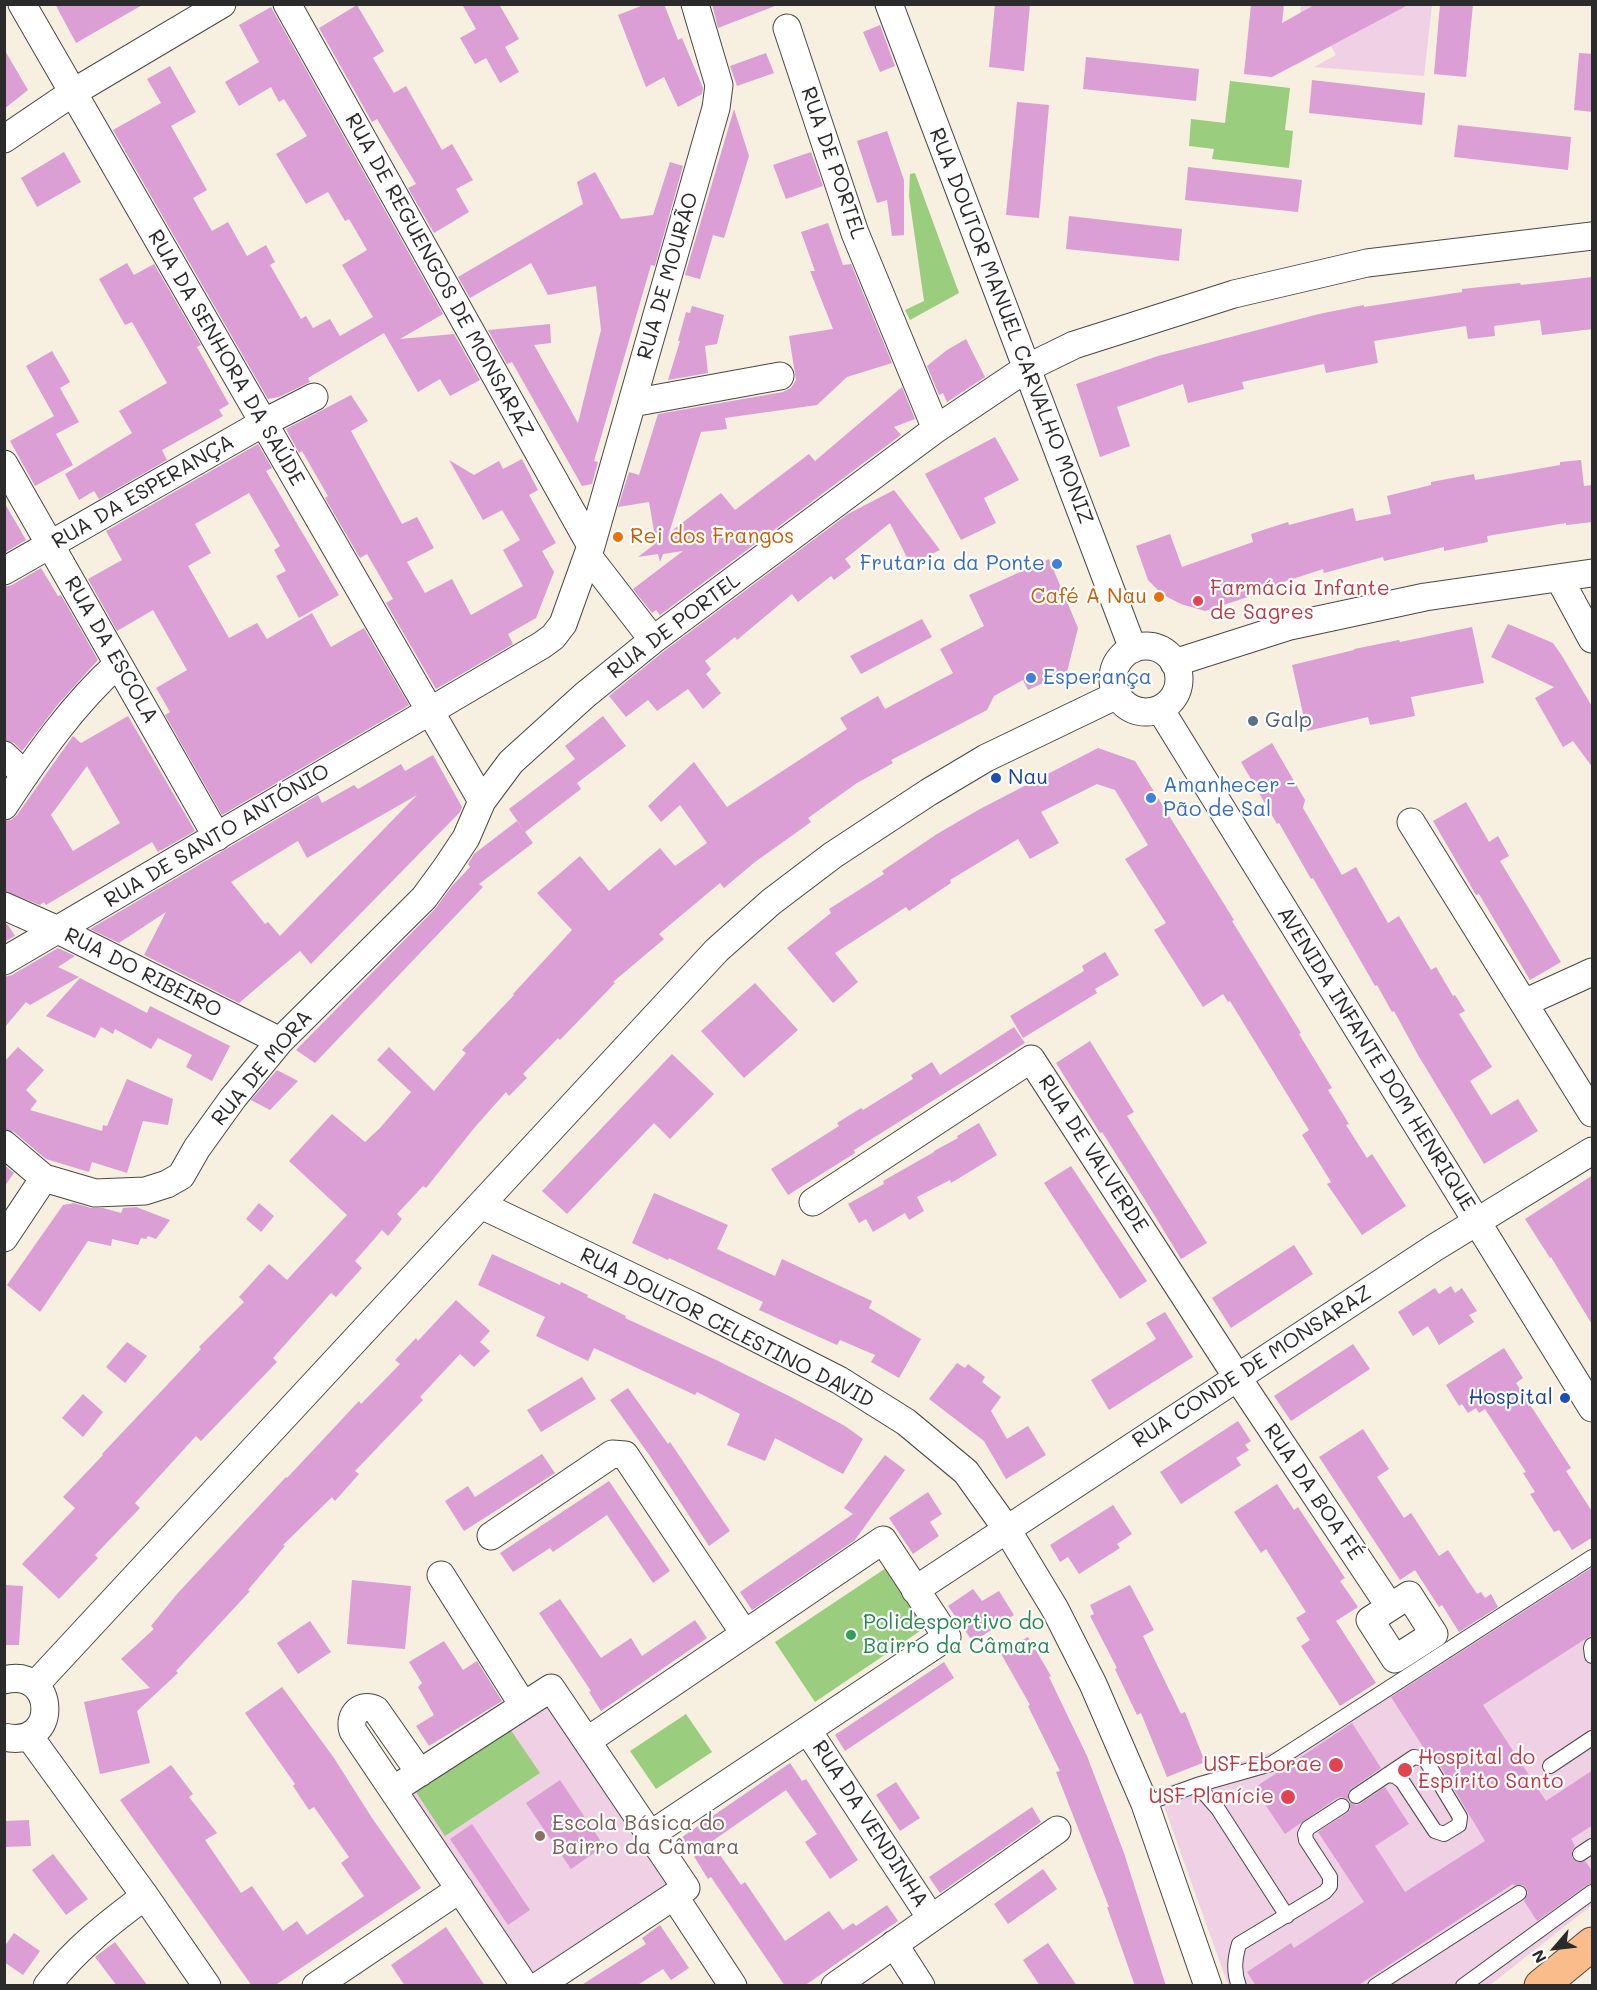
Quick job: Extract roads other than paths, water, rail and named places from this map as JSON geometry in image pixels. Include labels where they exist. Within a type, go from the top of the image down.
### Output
[{"type":"main road","points":[[1541,1986],[1593,1944]]},
{"type":"street","name":"RUA DA SENHORA DA SAÚDE","points":[[22,4],[482,801]]},
{"type":"street","points":[[4,139],[72,93],[222,4]]},
{"type":"street","name":"RUA DE REGUENGOS DE MONSARAZ","points":[[287,4],[589,551],[653,640]]},
{"type":"street","name":"RUA DE MOURÃO","points":[[589,551],[716,108],[719,85],[695,4]]},
{"type":"street","name":"RUA DOUTOR MANUEL CARVALHO MONIZ","points":[[889,4],[1133,649]]},
{"type":"street","name":"RUA DE PORTEL","points":[[787,28],[855,233],[936,429]]},
{"type":"street","name":"RUA DE PORTEL","points":[[482,801],[511,762],[585,695],[653,640],[936,429],[1028,368],[1074,345],[1234,294],[1367,263],[1593,236]]},
{"type":"street","points":[[632,403],[780,376]]},
{"type":"street","name":"RUA DA ESPERANÇA","points":[[4,571],[263,423],[314,397]]},
{"type":"street","name":"RUA DA ESCOLA","points":[[4,464],[217,837]]},
{"type":"street","name":"RUA DE SANTO ANTÓNIO","points":[[4,961],[553,637],[562,624],[589,551]]},
{"type":"street","points":[[1174,663],[1290,626],[1425,597],[1593,573]]},
{"type":"street","points":[[1559,578],[1593,639]]},
{"type":"street","points":[[1145,646],[1156,648],[1167,654],[1174,663],[1178,673],[1175,694],[1160,709],[1140,712],[1130,708],[1116,695],[1113,681],[1115,668],[1122,656],[1133,649],[1145,646]]},
{"type":"street","points":[[4,806],[92,687],[118,664]]},
{"type":"street","points":[[35,1685],[717,950],[771,902],[833,855],[929,792],[986,758],[1116,695]]},
{"type":"street","name":"AVENIDA INFANTE DOM HENRIQUE","points":[[1160,709],[1593,1408]]},
{"type":"street","points":[[4,755],[25,775]]},
{"type":"street","name":"RUA DE MORA","points":[[44,1178],[95,1193],[123,1193],[145,1191],[167,1184],[181,1176],[197,1148],[232,1098],[280,1041],[424,898],[466,838],[482,801]]},
{"type":"street","points":[[1412,822],[1593,1113]]},
{"type":"street","name":"RUA DO RIBEIRO","points":[[8,908],[58,930],[280,1041]]},
{"type":"street","points":[[1524,1004],[1593,972]]},
{"type":"street","name":"RUA DE VALVERDE","points":[[813,1202],[1031,1059],[1237,1377]]},
{"type":"street","points":[[4,1144],[44,1178],[4,1238]]},
{"type":"street","name":"RUA CONDE DE MONSARAZ","points":[[915,1590],[1237,1377],[1477,1222],[1593,1151]]},
{"type":"street","name":"RUA DOUTOR CELESTINO DAVID","points":[[481,1205],[691,1305],[839,1380],[906,1422],[966,1472],[1006,1528],[1055,1609],[1084,1665],[1145,1804],[1208,1986]]},
{"type":"street","name":"RUA DA BOA FÉ","points":[[1237,1377],[1390,1607]]},
{"type":"street","points":[[491,1536],[612,1454],[625,1455],[744,1633]]},
{"type":"street","points":[[587,1741],[883,1540],[947,1637],[650,1834]]},
{"type":"street","points":[[441,1575],[523,1705]]},
{"type":"street","points":[[4,1680],[25,1679],[35,1685],[43,1695],[46,1707],[44,1719],[38,1729],[17,1737],[145,1896],[207,1986]]},
{"type":"street","points":[[393,1790],[551,1688],[686,1888],[552,1982]]},
{"type":"street","points":[[420,1773],[376,1710],[370,1707],[358,1710],[351,1719],[354,1731],[525,1986]]},
{"type":"street","name":"RUA DA VENDINHA","points":[[808,1731],[931,1918]]},
{"type":"street","name":"RUA DA VENDINHA","points":[[835,1986],[1057,1830]]},
{"type":"street","points":[[316,1986],[460,1889]]},
{"type":"street","points":[[47,1986],[64,1964],[92,1937],[145,1896]]},
{"type":"street","points":[[674,1896],[733,1986]]},
{"type":"street","points":[[894,1944],[921,1986]]},
{"type":"lane","points":[[1145,1804],[1197,1785],[1270,1764],[1593,1557]]},
{"type":"lane","points":[[1593,1645],[1593,1656]]},
{"type":"lane","points":[[1550,1766],[1593,1738]]},
{"type":"lane","points":[[1356,1796],[1387,1775],[1414,1757],[1425,1760],[1460,1817],[1459,1825],[1444,1834],[1436,1831],[1402,1781],[1395,1776],[1387,1775]]},
{"type":"lane","points":[[1197,1785],[1218,1809],[1287,1916]]},
{"type":"lane","points":[[1239,1986],[1235,1977],[1235,1958],[1239,1944],[1325,1892],[1330,1886],[1330,1877],[1306,1840],[1305,1834],[1308,1828],[1342,1806]]},
{"type":"lane","points":[[1375,1986],[1519,1893]]},
{"type":"lane","points":[[1463,1986],[1593,1893]]},
{"type":"place","name":"Rei dos Frangos","points":[[618,537]]},
{"type":"place","name":"Frutaria da Ponte","points":[[1057,564]]},
{"type":"place","name":"Café A Nau","points":[[1159,597]]},
{"type":"place","name":"Farmácia Infante de Sagres","points":[[1198,601]]},
{"type":"place","name":"Esperança","points":[[1031,678]]},
{"type":"place","name":"Galp","points":[[1253,721]]},
{"type":"place","name":"Nau","points":[[996,778]]},
{"type":"place","name":"Amanhecer - Pão de Sal","points":[[1151,798]]},
{"type":"place","name":"Hospital","points":[[1565,1398]]},
{"type":"place","name":"Polidesportivo do Bairro da Câmara","points":[[851,1635]]},
{"type":"place","name":"USF Eborae","points":[[1336,1765]]},
{"type":"place","name":"Hospital do Espírito Santo","points":[[1405,1770]]},
{"type":"place","name":"USF Planície","points":[[1288,1797]]},
{"type":"place","name":"Escola Básica do Bairro da Câmara","points":[[540,1836]]}]
